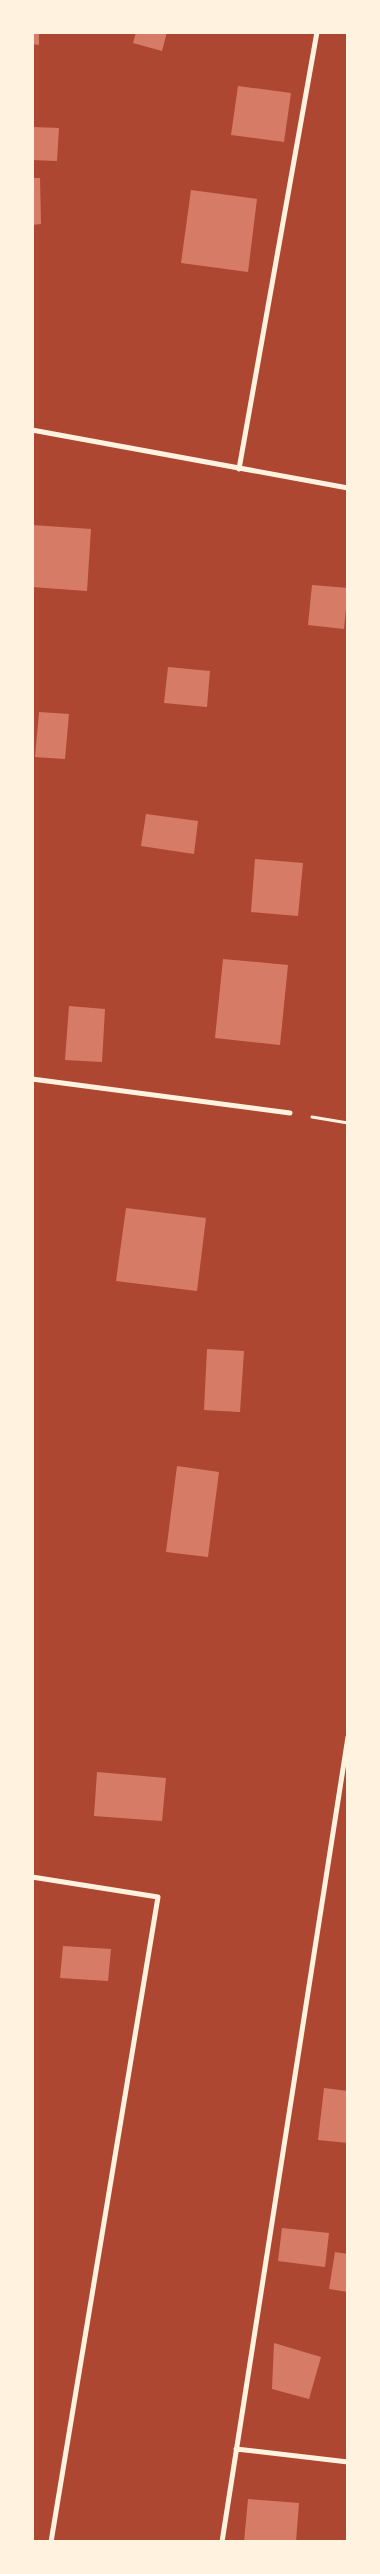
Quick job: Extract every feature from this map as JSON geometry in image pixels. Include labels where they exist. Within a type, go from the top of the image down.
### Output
[{"type":"street","points":[[239,469],[317,32]]},
{"type":"street","points":[[32,430],[348,488]]},
{"type":"street","points":[[32,1079],[290,1113]]},
{"type":"street","points":[[222,2542],[348,1737]]},
{"type":"street","points":[[32,1877],[158,1897],[51,2542]]},
{"type":"street","points":[[236,2448],[348,2462]]},
{"type":"path","points":[[290,1113],[348,1123]]},
{"type":"shaded area","points":[[33,33],[347,33],[347,2541],[33,2542]]},
{"type":"building","points":[[32,32],[39,32],[39,45],[32,44]]},
{"type":"building","points":[[136,32],[167,32],[162,51],[133,43]]},
{"type":"building","points":[[238,86],[291,93],[284,142],[231,135]]},
{"type":"building","points":[[32,127],[59,128],[57,161],[32,160]]},
{"type":"building","points":[[32,178],[40,178],[41,224],[32,225]]},
{"type":"building","points":[[191,190],[257,199],[248,272],[181,263]]},
{"type":"building","points":[[32,525],[91,529],[87,591],[32,587]]},
{"type":"building","points":[[312,585],[348,588],[344,629],[308,625]]},
{"type":"building","points":[[168,667],[210,671],[207,707],[164,703]]},
{"type":"building","points":[[39,712],[69,714],[65,759],[35,757]]},
{"type":"building","points":[[146,814],[198,821],[194,854],[141,846]]},
{"type":"building","points":[[255,859],[303,863],[298,916],[251,912]]},
{"type":"building","points":[[223,959],[288,965],[280,1045],[215,1038]]},
{"type":"building","points":[[69,1006],[105,1009],[102,1062],[65,1060]]},
{"type":"building","points":[[126,1208],[206,1218],[197,1291],[116,1281]]},
{"type":"building","points":[[207,1349],[244,1351],[240,1412],[204,1410]]},
{"type":"building","points":[[177,1466],[219,1472],[208,1557],[166,1552]]},
{"type":"building","points":[[97,1772],[166,1778],[162,1821],[94,1816]]},
{"type":"building","points":[[63,1946],[111,1949],[108,1981],[60,1978]]},
{"type":"building","points":[[324,2088],[348,2091],[348,2143],[318,2140]]},
{"type":"building","points":[[282,2228],[329,2233],[325,2267],[278,2261]]},
{"type":"building","points":[[335,2252],[348,2254],[348,2292],[329,2289]]},
{"type":"building","points":[[274,2343],[321,2357],[309,2399],[272,2389]]},
{"type":"building","points":[[248,2499],[299,2503],[296,2542],[244,2542]]}]
